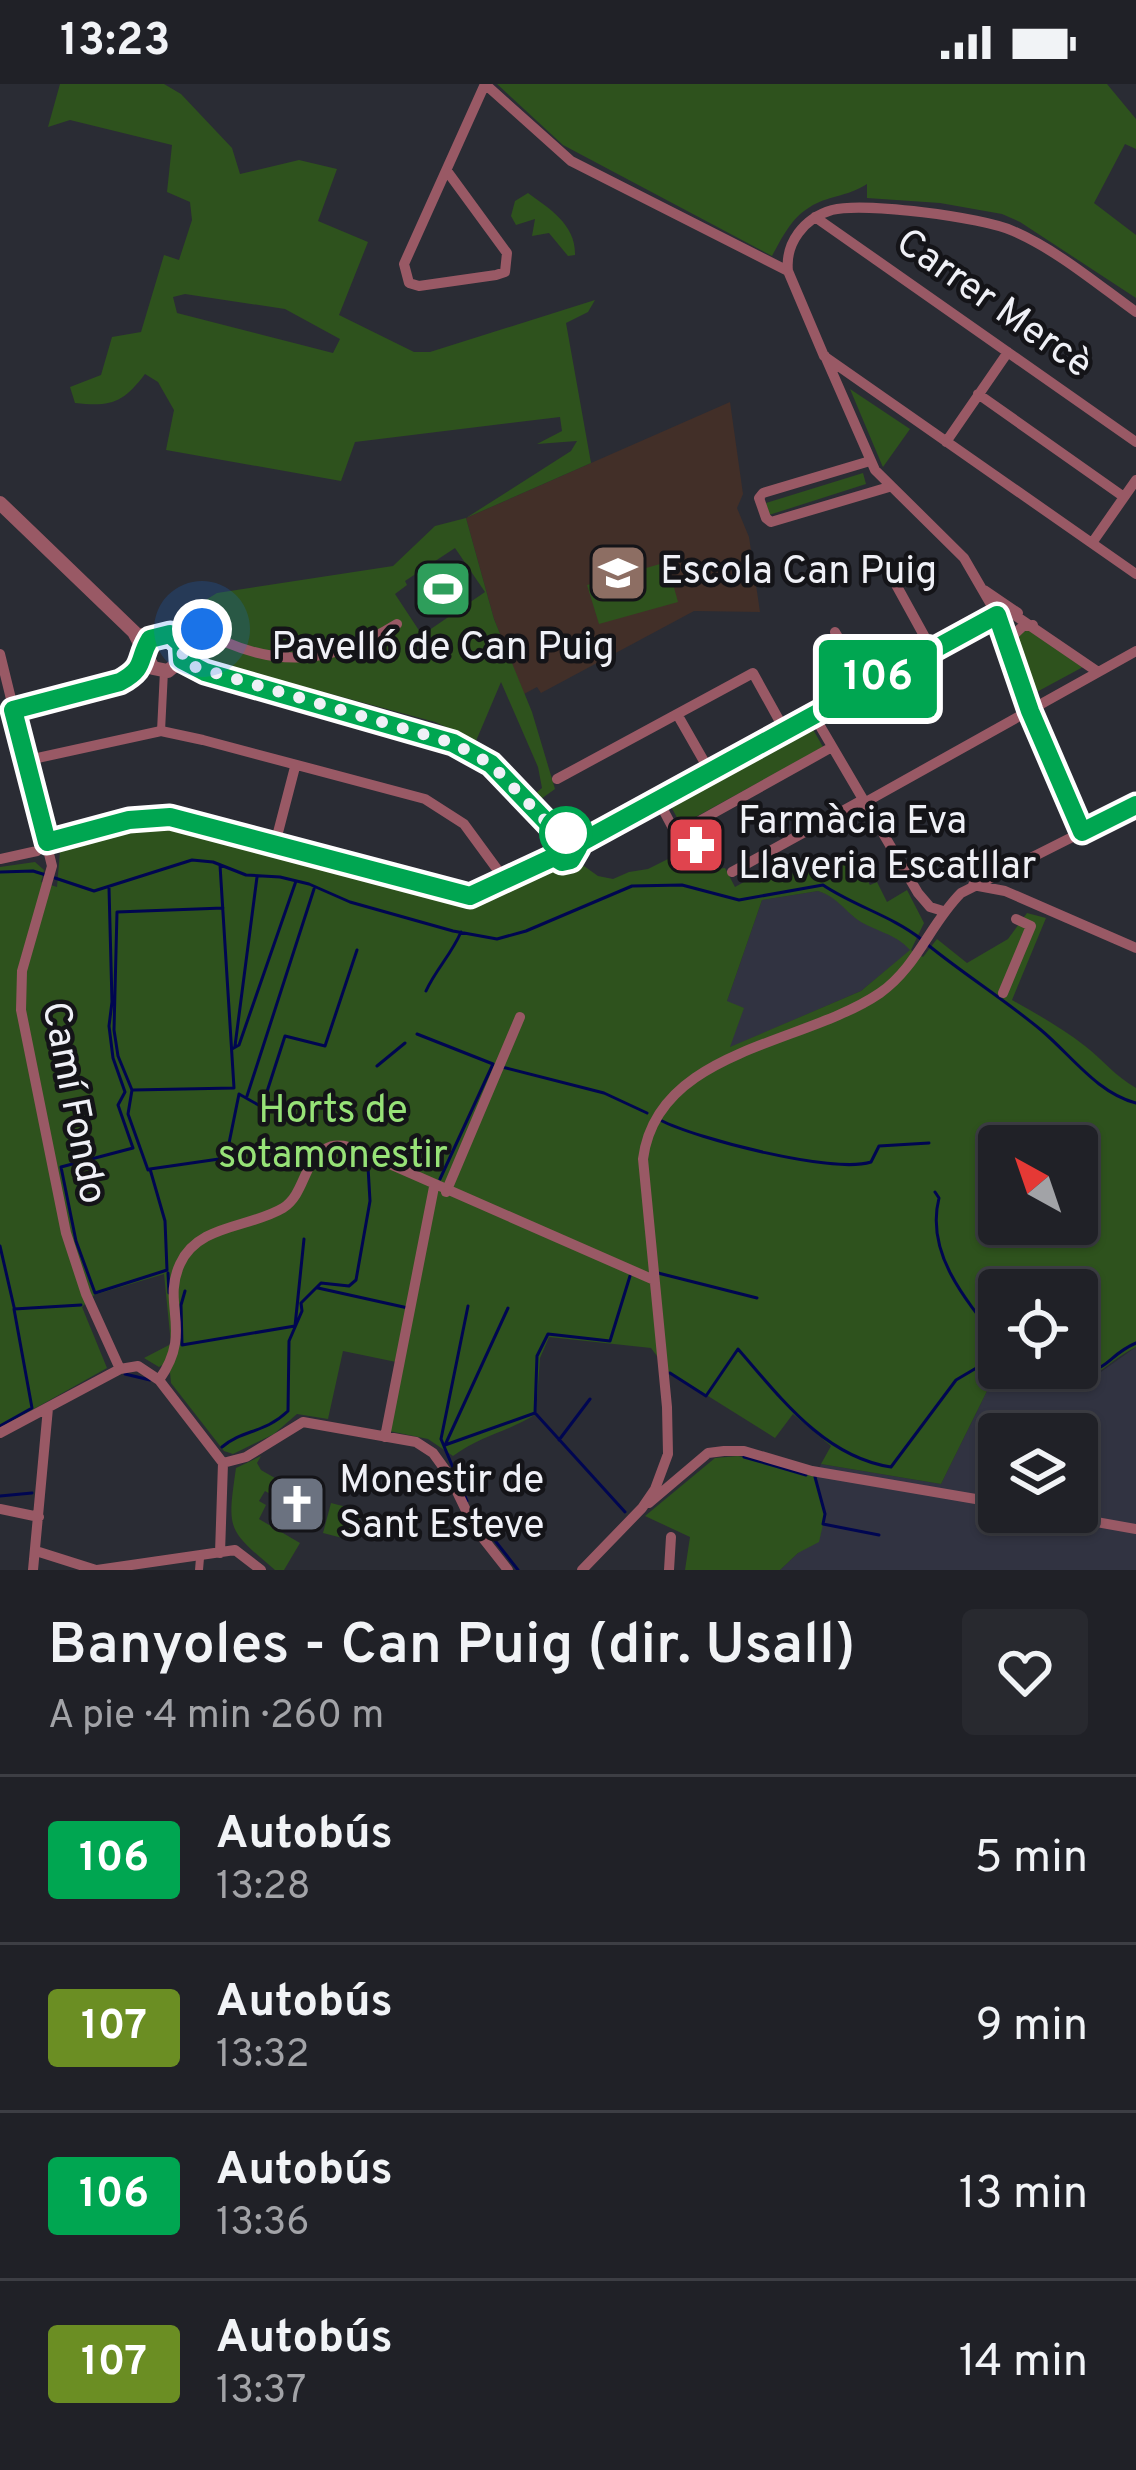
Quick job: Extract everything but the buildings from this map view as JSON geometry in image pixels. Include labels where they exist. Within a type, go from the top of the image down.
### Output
[{"type":"street","points":[[447,171],[508,253],[509,262],[505,272],[496,275],[419,286],[409,283],[404,264],[485,84],[571,161],[788,272]]},
{"type":"street","points":[[1082,832],[1030,711],[997,615],[964,558],[889,487],[870,461],[788,272],[789,248],[815,218],[845,208],[969,217],[1043,247],[1136,312]]},
{"type":"street","name":"Carrer Mercè","points":[[815,218],[1136,442]]},
{"type":"street","points":[[946,442],[1008,352]]},
{"type":"street","points":[[824,356],[1136,574]]},
{"type":"street","points":[[978,394],[1124,497]]},
{"type":"street","points":[[870,461],[763,493],[759,498],[766,518],[771,522],[889,487]]},
{"type":"street","points":[[1092,543],[1136,480]]},
{"type":"street","points":[[0,503],[137,635],[153,668],[164,671],[182,660]]},
{"type":"street","points":[[894,581],[932,650]]},
{"type":"street","points":[[982,589],[1098,672]]},
{"type":"street","points":[[558,834],[550,844],[554,857],[571,860],[578,844],[657,798],[997,615],[1010,612],[1029,622]]},
{"type":"street","points":[[1006,641],[1029,622]]},
{"type":"street","points":[[178,639],[198,628],[259,654],[301,659],[345,650],[397,624]]},
{"type":"street","points":[[835,632],[866,686]]},
{"type":"street","points":[[137,635],[164,633],[178,639],[182,660]]},
{"type":"street","points":[[13,710],[120,682],[135,674],[154,636]]},
{"type":"street","points":[[732,872],[1136,651]]},
{"type":"street","name":"Camí Fondo","points":[[0,654],[52,866],[22,971],[21,1010],[66,1233],[86,1294],[120,1369]]},
{"type":"street","points":[[182,660],[222,678],[453,743],[491,764],[558,834],[570,834],[578,844]]},
{"type":"street","points":[[161,731],[164,671]]},
{"type":"street","points":[[557,779],[753,673],[784,729]]},
{"type":"street","points":[[677,714],[709,770]]},
{"type":"street","points":[[813,714],[919,892],[930,907],[943,911]]},
{"type":"street","points":[[24,761],[161,731],[425,799],[464,824],[506,880]]},
{"type":"street","points":[[657,798],[676,834],[832,747]]},
{"type":"street","points":[[275,844],[296,766]]},
{"type":"street","points":[[642,1508],[660,1478],[668,1444],[643,1159],[662,1104],[695,1076],[873,998],[899,978],[943,911],[973,885],[1136,805]]},
{"type":"street","points":[[0,859],[150,816],[194,822],[470,896],[554,857]]},
{"type":"street","points":[[1005,868],[1005,891]]},
{"type":"street","points":[[973,885],[1005,891],[1136,948]]},
{"type":"street","points":[[1003,993],[1031,926],[1016,919]]},
{"type":"street","points":[[386,1437],[440,1189],[520,1017]]},
{"type":"street","points":[[159,1380],[176,1353],[175,1280],[184,1257],[214,1233],[292,1202],[322,1150],[346,1146],[654,1280]]},
{"type":"street","points":[[0,1433],[120,1369],[138,1366],[159,1380],[224,1463],[220,1553]]},
{"type":"street","points":[[33,1570],[48,1408]]},
{"type":"street","points":[[224,1463],[246,1457],[303,1422],[416,1442],[433,1453],[449,1474],[474,1527],[508,1570]]},
{"type":"street","points":[[582,1570],[642,1508],[708,1453],[744,1451],[812,1471],[978,1499]]},
{"type":"street","points":[[0,1509],[38,1517]]},
{"type":"street","points":[[1098,1522],[1136,1529]]},
{"type":"street","points":[[669,1570],[671,1537]]},
{"type":"street","points":[[36,1551],[97,1570],[200,1564],[235,1550],[261,1570]]},
{"type":"shaded area","name":"Escola Can Puig","points":[[730,402],[743,494],[737,508],[749,537],[760,612],[694,611],[541,693],[537,687],[524,694],[494,619],[466,518]]},
{"type":"shaded area","points":[[818,891],[836,897],[853,916],[899,938],[911,950],[861,991],[729,1048],[727,1001],[762,900]]},
{"type":"shaded area","points":[[1136,1347],[1136,1570],[780,1570],[825,1516],[816,1476],[821,1464],[941,1484],[987,1391],[1098,1389],[1098,1374]]},
{"type":"green space","points":[[60,84],[164,84],[181,94],[232,148],[240,174],[299,160],[337,169],[318,221],[368,242],[339,315],[414,352],[430,352],[595,300],[588,312],[566,323],[591,463],[466,518],[571,451],[577,441],[537,444],[562,431],[560,417],[355,442],[341,481],[166,450],[174,410],[158,382],[145,374],[115,401],[75,403],[70,387],[101,375],[112,337],[141,332],[164,255],[179,260],[192,220],[190,202],[167,192],[172,145],[70,120],[48,127]],"holes":[[[185,294],[285,309],[340,339],[333,353],[177,313],[173,297]]]},
{"type":"green space","points":[[497,84],[1107,84],[1136,119],[1136,149],[1125,144],[1094,203],[1136,235],[1136,298],[1002,214],[940,203],[867,198],[867,184],[803,212],[772,256],[563,145]]},
{"type":"green space","points":[[528,193],[566,226],[575,255],[568,256],[549,233],[532,236],[535,219],[516,225],[511,216],[515,201]]},
{"type":"green space","points":[[850,389],[910,429],[883,467],[882,465]]},
{"type":"green space","points":[[863,473],[866,484],[769,515],[766,503]]},
{"type":"green space","points":[[466,518],[494,619],[532,712],[555,789],[541,799],[536,793],[542,788],[538,767],[501,682],[476,741],[435,722],[212,662],[195,651],[202,640],[204,601],[217,593],[393,566],[435,526]],"holes":[[[455,548],[485,592],[422,635],[395,594],[407,585],[405,581]]]},
{"type":"green space","points":[[667,562],[678,602],[599,624],[587,585]]},
{"type":"green space","points":[[1028,630],[1083,667],[1033,694],[1016,645],[1017,635]]},
{"type":"green space","points":[[810,724],[823,747],[681,825],[668,801]]},
{"type":"green space","name":"Horts de sotamonestir","points":[[150,825],[173,827],[472,905],[550,868],[567,874],[584,866],[613,879],[648,869],[688,849],[699,871],[725,868],[735,887],[751,878],[760,883],[765,880],[761,874],[790,858],[794,865],[789,874],[824,870],[852,853],[870,885],[877,882],[887,902],[907,890],[924,923],[911,950],[923,957],[937,939],[967,963],[1008,939],[1027,913],[1046,918],[1012,1000],[1076,1039],[1136,1088],[1136,1347],[1098,1372],[1098,1269],[978,1269],[978,1389],[989,1389],[941,1484],[821,1464],[831,1446],[793,1414],[775,1438],[668,1371],[651,1348],[549,1337],[540,1358],[536,1414],[453,1456],[428,1439],[389,1431],[401,1363],[343,1351],[328,1419],[297,1414],[274,1434],[233,1454],[224,1451],[171,1383],[169,1361],[159,1367],[144,1358],[171,1344],[164,1274],[94,1295],[82,1307],[107,1368],[0,1428],[0,867],[35,862],[44,870],[41,882],[57,887],[60,851]],"holes":[[[818,891],[858,920],[910,950],[861,991],[730,1047],[744,1008],[727,1001],[762,900]]]},
{"type":"green space","points":[[261,1456],[257,1463],[261,1470],[280,1481],[272,1495],[265,1491],[259,1501],[266,1505],[259,1519],[300,1543],[284,1570],[275,1570],[247,1546],[234,1527],[236,1468]]},
{"type":"green space","points":[[738,1456],[816,1476],[825,1516],[819,1542],[780,1570],[685,1570],[690,1537],[645,1516],[715,1458]]},
{"type":"green space","points":[[331,1503],[362,1511],[354,1541],[323,1533]]},
{"type":"waterway","points":[[55,878],[94,891],[192,860],[213,862],[246,875],[309,884],[350,902],[497,939],[632,886],[682,885],[739,900],[823,885],[921,939]]},
{"type":"waterway","points":[[133,1090],[234,1088],[220,865]]},
{"type":"waterway","points":[[0,872],[46,875]]},
{"type":"waterway","points":[[235,1046],[257,877]]},
{"type":"waterway","points":[[232,1049],[239,1045],[296,881]]},
{"type":"waterway","points":[[109,888],[109,1026],[113,1058],[125,1092],[118,1105],[133,1148],[61,1167],[76,1241],[95,1293],[167,1270],[165,1221],[150,1169],[226,1158],[239,1094],[262,1107],[285,1036],[325,1046],[357,950]]},
{"type":"waterway","points":[[247,1096],[314,889]]},
{"type":"waterway","points":[[148,1170],[128,1114],[132,1090],[118,1056],[114,1030],[117,912],[223,908]]},
{"type":"waterway","points":[[426,991],[461,932]]},
{"type":"waterway","points":[[928,945],[1041,1030],[1097,1082],[1136,1103]]},
{"type":"waterway","points":[[417,1034],[493,1064]]},
{"type":"waterway","points":[[377,1066],[405,1043]]},
{"type":"waterway","points":[[440,1179],[493,1064]]},
{"type":"waterway","points":[[502,1067],[604,1093],[647,1113]]},
{"type":"waterway","points":[[660,1120],[733,1145],[827,1163],[871,1162],[879,1146],[929,1143]]},
{"type":"waterway","points":[[222,1447],[288,1411],[289,1341],[301,1303],[321,1283],[349,1286],[356,1280],[370,1201],[368,1167]]},
{"type":"waterway","points":[[935,1192],[943,1257],[978,1314]]},
{"type":"waterway","points":[[185,1291],[182,1345],[295,1326],[304,1239]]},
{"type":"waterway","points":[[0,1246],[14,1307]]},
{"type":"waterway","points":[[168,1273],[169,1293]]},
{"type":"waterway","points":[[658,1273],[757,1298]]},
{"type":"waterway","points":[[445,1445],[535,1413],[537,1356],[548,1334],[610,1341],[630,1276]]},
{"type":"waterway","points":[[318,1288],[408,1308]]},
{"type":"waterway","points":[[0,1426],[32,1408],[14,1309],[81,1305]]},
{"type":"waterway","points":[[467,1501],[441,1439],[468,1306]]},
{"type":"waterway","points":[[446,1443],[508,1308]]},
{"type":"waterway","points":[[1098,1369],[1136,1343]]},
{"type":"waterway","points":[[670,1373],[706,1396],[738,1349],[787,1405],[824,1438],[867,1461],[891,1467],[956,1380],[978,1367]]},
{"type":"waterway","points":[[125,1374],[150,1380]]},
{"type":"waterway","points":[[559,1440],[590,1399]]},
{"type":"waterway","points":[[536,1414],[625,1512]]},
{"type":"waterway","points":[[744,1457],[806,1475]]},
{"type":"waterway","points":[[815,1477],[825,1514],[823,1524],[879,1535]]},
{"type":"waterway","points":[[0,1496],[32,1493]]},
{"type":"waterway","points":[[471,1510],[518,1570]]},
{"type":"bus line","name":"106","points":[[578,848],[571,860],[554,857],[470,896],[170,817],[129,820],[47,842],[13,710],[120,682],[135,674],[146,658],[150,639],[170,634],[181,644],[182,660],[205,672],[453,743],[491,764],[558,834],[570,834],[578,844],[997,615],[1030,711],[1082,832],[1136,805]]},
{"type":"place","name":"Escola Can Puig","points":[[618,573]]},
{"type":"place","name":"Pavelló de Can Puig","points":[[443,589]]},
{"type":"place","name":"Farmàcia Eva Llaveria Escatllar","points":[[696,845]]},
{"type":"place","name":"Monestir de Sant Esteve","points":[[297,1504]]},
{"type":"route","points":[[202,629],[184,632],[178,639],[182,660],[192,666],[453,743],[491,764],[558,834],[566,833]]}]
